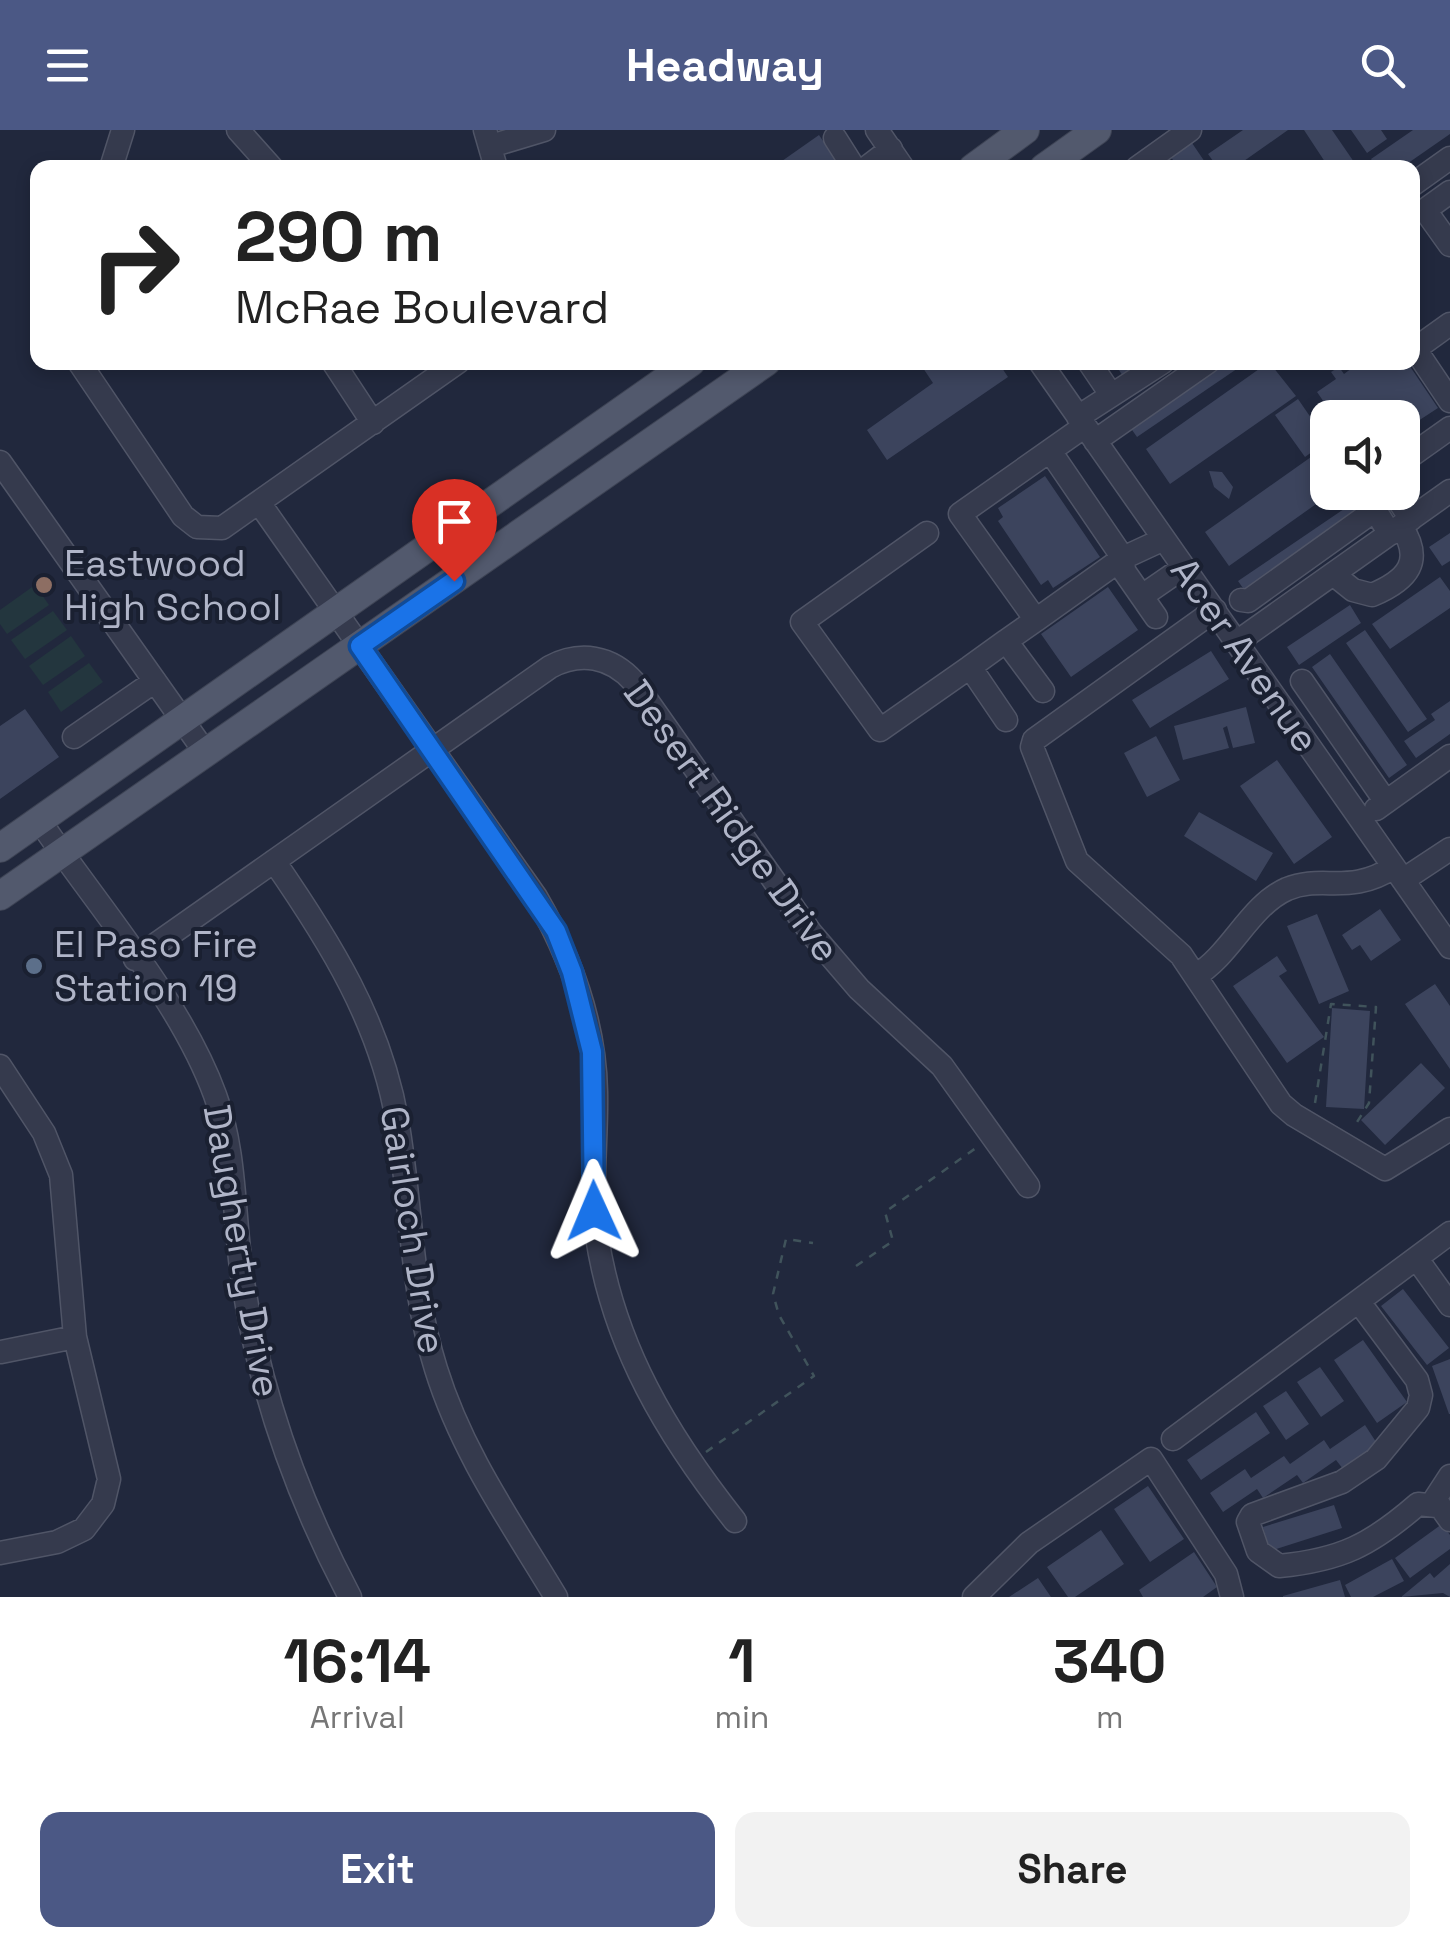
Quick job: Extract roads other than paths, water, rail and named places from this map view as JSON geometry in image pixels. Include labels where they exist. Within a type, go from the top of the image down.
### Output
[{"type":"main road","points":[[984,160],[1024,130]]},
{"type":"main road","points":[[1055,160],[1097,130]]},
{"type":"main road","points":[[0,848],[680,370]]},
{"type":"main road","points":[[0,896],[755,370]]},
{"type":"street","points":[[114,160],[123,130]]},
{"type":"street","points":[[238,130],[265,160]]},
{"type":"street","points":[[491,148],[544,130]]},
{"type":"street","points":[[1148,160],[1190,130]]},
{"type":"street","points":[[835,138],[849,160]]},
{"type":"street","points":[[1420,179],[1450,158]]},
{"type":"street","points":[[1450,192],[1425,210],[1450,245]]},
{"type":"street","points":[[1420,345],[1450,324]]},
{"type":"street","points":[[1420,356],[1450,401]]},
{"type":"street","points":[[84,370],[188,522],[209,530],[222,528],[260,504],[447,370]]},
{"type":"street","points":[[338,370],[373,423]]},
{"type":"street","name":"Acer Avenue","points":[[1046,370],[1450,947]]},
{"type":"street","points":[[1094,370],[1110,393]]},
{"type":"street","points":[[1086,428],[1110,393],[1130,386],[1153,370]]},
{"type":"street","points":[[1036,620],[960,514],[1086,428],[1193,370]]},
{"type":"street","points":[[1420,449],[1450,428]]},
{"type":"street","points":[[1050,451],[1123,558],[1124,571],[1156,617]]},
{"type":"street","points":[[0,462],[206,752]]},
{"type":"street","points":[[1238,642],[1450,491]]},
{"type":"street","points":[[260,504],[536,897],[572,972],[596,1087],[592,1187],[606,1284],[635,1369],[692,1462],[735,1521]]},
{"type":"street","points":[[1241,600],[1248,601],[1374,510],[1401,526]]},
{"type":"street","points":[[1333,574],[1354,590],[1372,594],[1402,576],[1413,559],[1413,547],[1397,510]]},
{"type":"street","points":[[927,533],[802,622],[880,730],[1123,558],[1164,539]]},
{"type":"street","points":[[1142,596],[1184,567]]},
{"type":"street","points":[[1275,581],[1291,604]]},
{"type":"street","points":[[1215,610],[1040,735],[1032,747],[1076,861],[1181,955],[1281,1104],[1385,1169],[1450,1129]]},
{"type":"street","points":[[1006,641],[1042,691]]},
{"type":"street","name":"Desert Ridge Drive","points":[[136,959],[558,662],[588,657],[615,665],[634,682],[830,956],[942,1066],[1028,1186]]},
{"type":"street","points":[[970,667],[1006,720]]},
{"type":"street","points":[[74,737],[156,681]]},
{"type":"street","points":[[1285,710],[1306,687],[1386,802]]},
{"type":"street","points":[[1306,742],[1332,724]]},
{"type":"street","points":[[1361,820],[1450,756]]},
{"type":"street","points":[[1335,782],[1360,765]]},
{"type":"street","name":"Daugherty Drive","points":[[39,820],[184,1029],[216,1095],[228,1145],[239,1260],[264,1388],[304,1502],[350,1597]]},
{"type":"street","points":[[1195,976],[1210,967],[1269,902],[1288,889],[1363,884],[1399,874],[1450,849]]},
{"type":"street","name":"Gairloch Drive","points":[[274,861],[338,957],[380,1050],[403,1154],[419,1307],[458,1430],[476,1469],[556,1597]]},
{"type":"street","points":[[0,1066],[44,1133],[61,1176],[76,1336],[108,1468],[103,1504],[72,1537],[0,1552]]},
{"type":"street","points":[[1173,1439],[1450,1233]]},
{"type":"street","points":[[1417,1259],[1450,1305]]},
{"type":"street","points":[[1359,1302],[1418,1380],[1422,1395],[1418,1408],[1388,1446],[1356,1474],[1260,1510],[1248,1522],[1267,1561],[1279,1566],[1310,1563],[1356,1550],[1418,1504],[1443,1513]]},
{"type":"street","points":[[1,1352],[76,1336]]},
{"type":"street","points":[[974,1597],[1029,1543],[1151,1458],[1226,1574],[1232,1597]]},
{"type":"street","points":[[1443,1513],[1438,1488],[1450,1476]]},
{"type":"place","name":"Eastwood High School","points":[[44,585]]},
{"type":"place","name":"El Paso Fire Station 19","points":[[34,966]]}]
